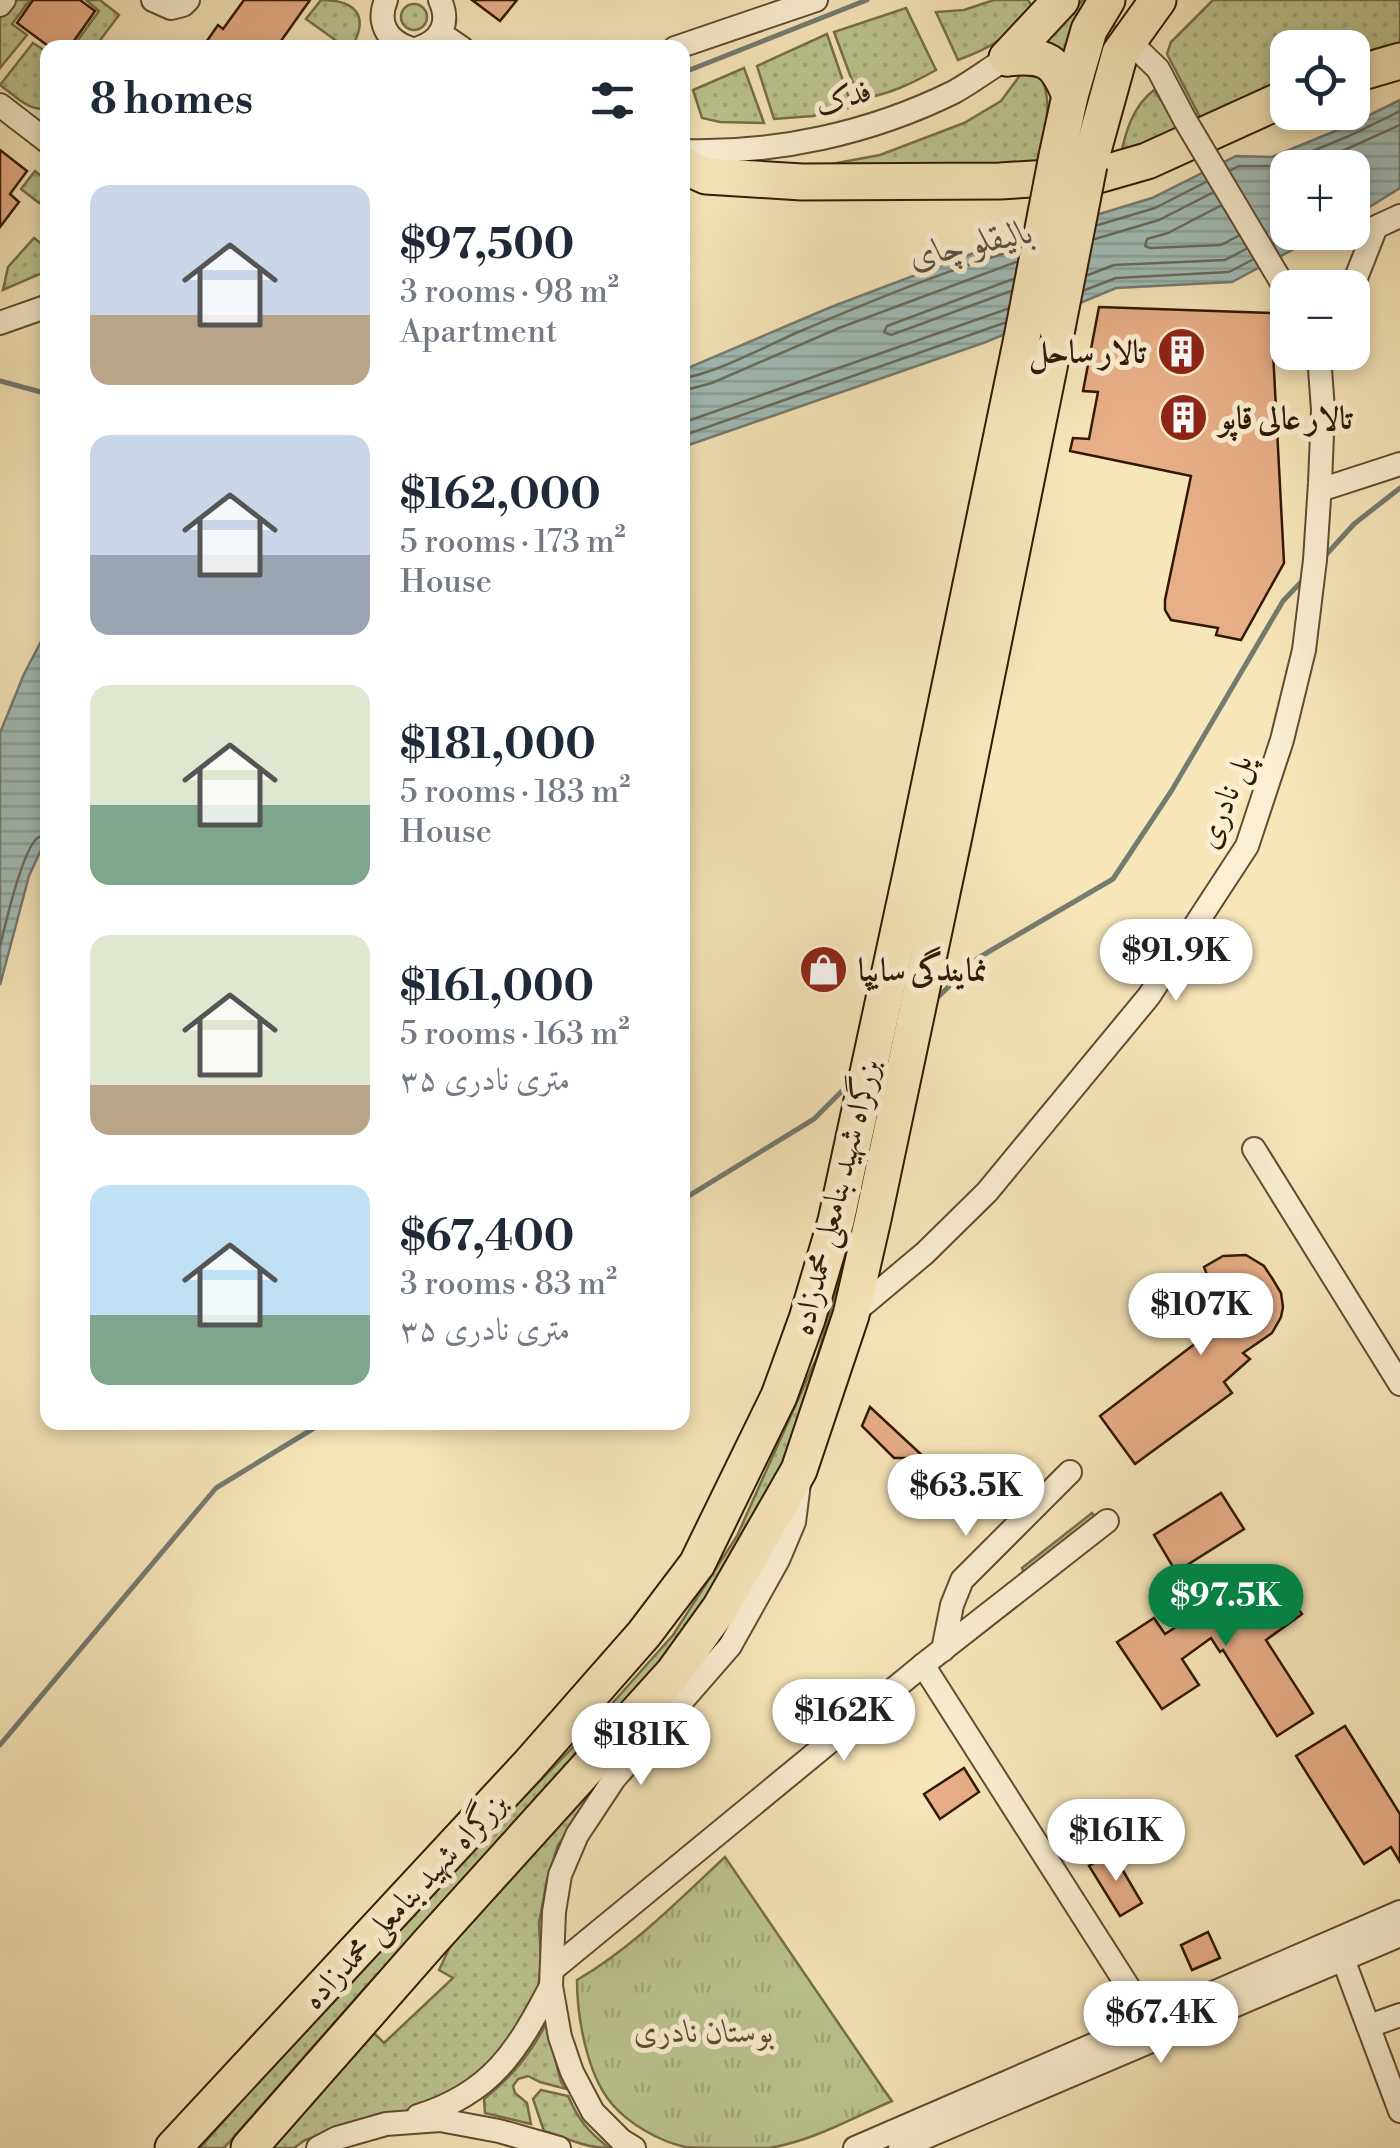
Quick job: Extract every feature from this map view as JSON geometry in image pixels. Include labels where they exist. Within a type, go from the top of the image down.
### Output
[{"type":"highway","points":[[1006,58],[1060,0]]},
{"type":"highway","points":[[1070,96],[1089,30],[1107,0]]},
{"type":"highway","points":[[1073,160],[1120,53],[1143,20],[1178,0]]},
{"type":"highway","points":[[1006,58],[1040,58],[1062,74],[1070,96],[1073,160]]},
{"type":"highway","points":[[1370,70],[1400,61]]},
{"type":"highway","points":[[690,169],[706,176],[802,182],[1000,182],[1098,175],[1147,161],[1270,105]]},
{"type":"highway","name":"بزرگراه شهید بنامعلی محمدزاده","points":[[249,2148],[674,1672],[720,1608],[800,1470],[851,1315],[912,1037],[1057,328],[1073,160]]},
{"type":"highway","name":"بزرگراه شهید بنامعلی محمدزاده","points":[[172,2148],[528,1766],[644,1634],[697,1564],[780,1396],[836,1221],[1022,338],[1073,160]]},
{"type":"street","points":[[153,0],[170,8],[188,0]]},
{"type":"street","points":[[367,0],[384,10],[384,29],[393,40]]},
{"type":"street","points":[[433,40],[445,21],[440,0]]},
{"type":"street","points":[[690,43],[816,0]]},
{"type":"street","points":[[1143,20],[1158,70],[1274,270]]},
{"type":"street","points":[[440,33],[450,40]]},
{"type":"street","name":"فدک","points":[[690,151],[772,146],[834,137],[945,96],[1006,58]]},
{"type":"street","points":[[0,106],[40,136]]},
{"type":"street","points":[[1359,270],[1376,227],[1400,216]]},
{"type":"street","points":[[0,324],[40,309]]},
{"type":"street","name":"پل نادری","points":[[851,1315],[925,1253],[987,1192],[1149,996],[1248,846],[1294,699],[1304,650],[1320,490],[1321,370]]},
{"type":"street","points":[[1320,490],[1400,464]]},
{"type":"street","points":[[1254,1149],[1400,1384]]},
{"type":"street","points":[[634,2148],[592,2112],[560,2037],[551,1978],[560,1875],[577,1835],[614,1779],[730,1646],[778,1560],[794,1522],[800,1470]]},
{"type":"street","points":[[944,1650],[952,1605],[962,1580],[1070,1472]]},
{"type":"street","points":[[396,2123],[465,2097],[496,2072],[524,2037],[551,1978],[923,1665],[1107,1521]]},
{"type":"street","points":[[923,1665],[1150,2020]]},
{"type":"street","points":[[855,2148],[1400,1912]]},
{"type":"street","points":[[900,2148],[1400,1934]]},
{"type":"street","points":[[1343,1959],[1400,2110]]},
{"type":"street","points":[[1369,2026],[1400,2015]]},
{"type":"street","points":[[318,2148],[337,2138],[386,2124],[440,2120],[558,2148]]},
{"type":"green space","points":[[13,0],[30,0],[12,24],[27,35],[0,68],[0,16]]},
{"type":"green space","points":[[86,0],[100,0],[119,15],[100,40],[78,40],[99,11]]},
{"type":"green space","points":[[321,0],[333,1],[350,6],[360,26],[355,40],[335,40],[306,19]]},
{"type":"green space","points":[[994,0],[1028,0],[1033,8],[999,40],[958,60],[936,12],[964,10]]},
{"type":"green space","points":[[1083,0],[1088,0],[1069,69],[1035,49]]},
{"type":"green space","points":[[1213,0],[1400,0],[1400,43],[1370,51],[1370,30],[1270,30],[1270,91],[1202,121],[1167,54],[1171,42]]},
{"type":"green space","points":[[414,4],[423,8],[427,17],[423,26],[414,30],[405,26],[401,17],[405,8]]},
{"type":"green space","points":[[906,8],[936,70],[899,88],[859,99],[834,32]]},
{"type":"green space","points":[[1116,25],[844,1298],[798,1434],[722,1585],[659,1671],[362,1991],[224,2148],[200,2148],[298,2036],[578,1742],[673,1635],[737,1536],[817,1357],[853,1234],[1103,53]]},
{"type":"green space","points":[[827,34],[852,107],[774,119],[757,66]]},
{"type":"green space","points":[[33,43],[40,48],[40,109],[0,85]]},
{"type":"green space","points":[[744,68],[764,123],[702,118],[693,90]]},
{"type":"green space","points":[[1021,74],[1041,78],[1047,100],[1046,125],[1035,172],[826,165],[880,155],[964,123],[1001,101]]},
{"type":"green space","points":[[1154,90],[1182,132],[1120,159],[1135,112]]},
{"type":"green space","points":[[35,171],[40,175],[39,203],[21,189]]},
{"type":"green space","points":[[34,238],[40,243],[40,274],[3,290],[8,267]]},
{"type":"green space","points":[[1092,1513],[1095,1517],[1023,1571],[1022,1568]]},
{"type":"green space","points":[[651,1721],[558,1845],[539,1923],[538,1990],[521,2026],[494,2061],[463,2090],[419,2109],[375,2117],[305,2140],[294,2148],[266,2148],[371,2030],[384,2043],[453,1978],[439,1970],[455,1936]]},
{"type":"green space","name":"بوستان نادری","points":[[725,1857],[892,2101],[785,2145],[696,2148],[665,2141],[645,2131],[619,2111],[603,2092],[585,2045],[577,1980],[636,1938]]},
{"type":"green space","points":[[546,2024],[566,2089],[528,2076],[518,2079],[513,2086],[515,2093],[527,2103],[531,2124],[485,2113],[484,2099],[519,2065]]},
{"type":"green space","points":[[541,2090],[568,2096],[585,2125],[609,2148],[544,2131],[533,2099]]},
{"type":"water","points":[[1400,100],[1400,188],[1370,207],[1370,150],[1289,150],[1338,130],[1370,130],[1370,115]]},
{"type":"water","points":[[1236,156],[1270,157],[1270,250],[1292,250],[1232,282],[1116,288],[986,342],[690,445],[690,367],[831,307],[987,248],[1152,198]]},
{"type":"water","points":[[40,643],[40,852],[29,876],[0,985],[0,733]]},
{"type":"building","points":[[33,0],[80,0],[95,11],[75,40],[40,40],[17,23]]},
{"type":"building","points":[[244,0],[310,0],[282,40],[208,40],[218,25],[223,29]]},
{"type":"building","points":[[472,0],[517,0],[500,21]]},
{"type":"building","points":[[0,150],[27,171],[10,194],[19,202],[0,227]]},
{"type":"building","points":[[1099,307],[1270,313],[1270,370],[1274,370],[1284,563],[1241,640],[1216,635],[1218,628],[1171,620],[1165,600],[1191,476],[1070,451],[1073,438],[1089,439],[1098,392],[1083,391]]},
{"type":"building","points":[[1246,1255],[1264,1266],[1281,1293],[1281,1317],[1272,1333],[1243,1353],[1250,1359],[1224,1382],[1232,1393],[1135,1464],[1100,1416],[1196,1343],[1209,1321],[1202,1314],[1200,1303],[1204,1293],[1212,1288],[1204,1267],[1223,1256]]},
{"type":"building","points":[[870,1407],[925,1458],[894,1458],[862,1426]]},
{"type":"building","points":[[1221,1493],[1244,1529],[1176,1572],[1154,1535]]},
{"type":"building","points":[[1268,1567],[1302,1614],[1266,1640],[1313,1713],[1277,1736],[1223,1650],[1220,1652],[1211,1638],[1182,1659],[1199,1685],[1162,1709],[1117,1642],[1154,1618],[1165,1634]]},
{"type":"building","points":[[1345,1726],[1400,1814],[1400,1862],[1391,1847],[1364,1864],[1296,1756]]},
{"type":"building","points":[[964,1768],[979,1792],[940,1819],[924,1794]]},
{"type":"building","points":[[1112,1852],[1142,1903],[1120,1916],[1089,1866]]},
{"type":"building","points":[[1208,1932],[1220,1958],[1192,1970],[1181,1945]]},
{"type":"waterway","points":[[690,70],[867,0]]},
{"type":"waterway","points":[[0,381],[40,392]]},
{"type":"waterway","points":[[1325,556],[1354,524],[1400,488]]},
{"type":"waterway","points":[[934,1001],[978,958],[1113,879],[1172,790],[1283,601],[1304,579]]},
{"type":"waterway","points":[[690,1195],[814,1119],[851,1082]]},
{"type":"waterway","points":[[0,1745],[216,1488],[311,1430]]},
{"type":"place","name":"تالار ساحل","points":[[1181,352]]},
{"type":"place","name":"تالار عالی قاپو","points":[[1184,418]]},
{"type":"place","name":"نمایندگی سایپا","points":[[823,970]]},
{"type":"water label","name":"بالیقلو چای","points":[[971,243]]}]
